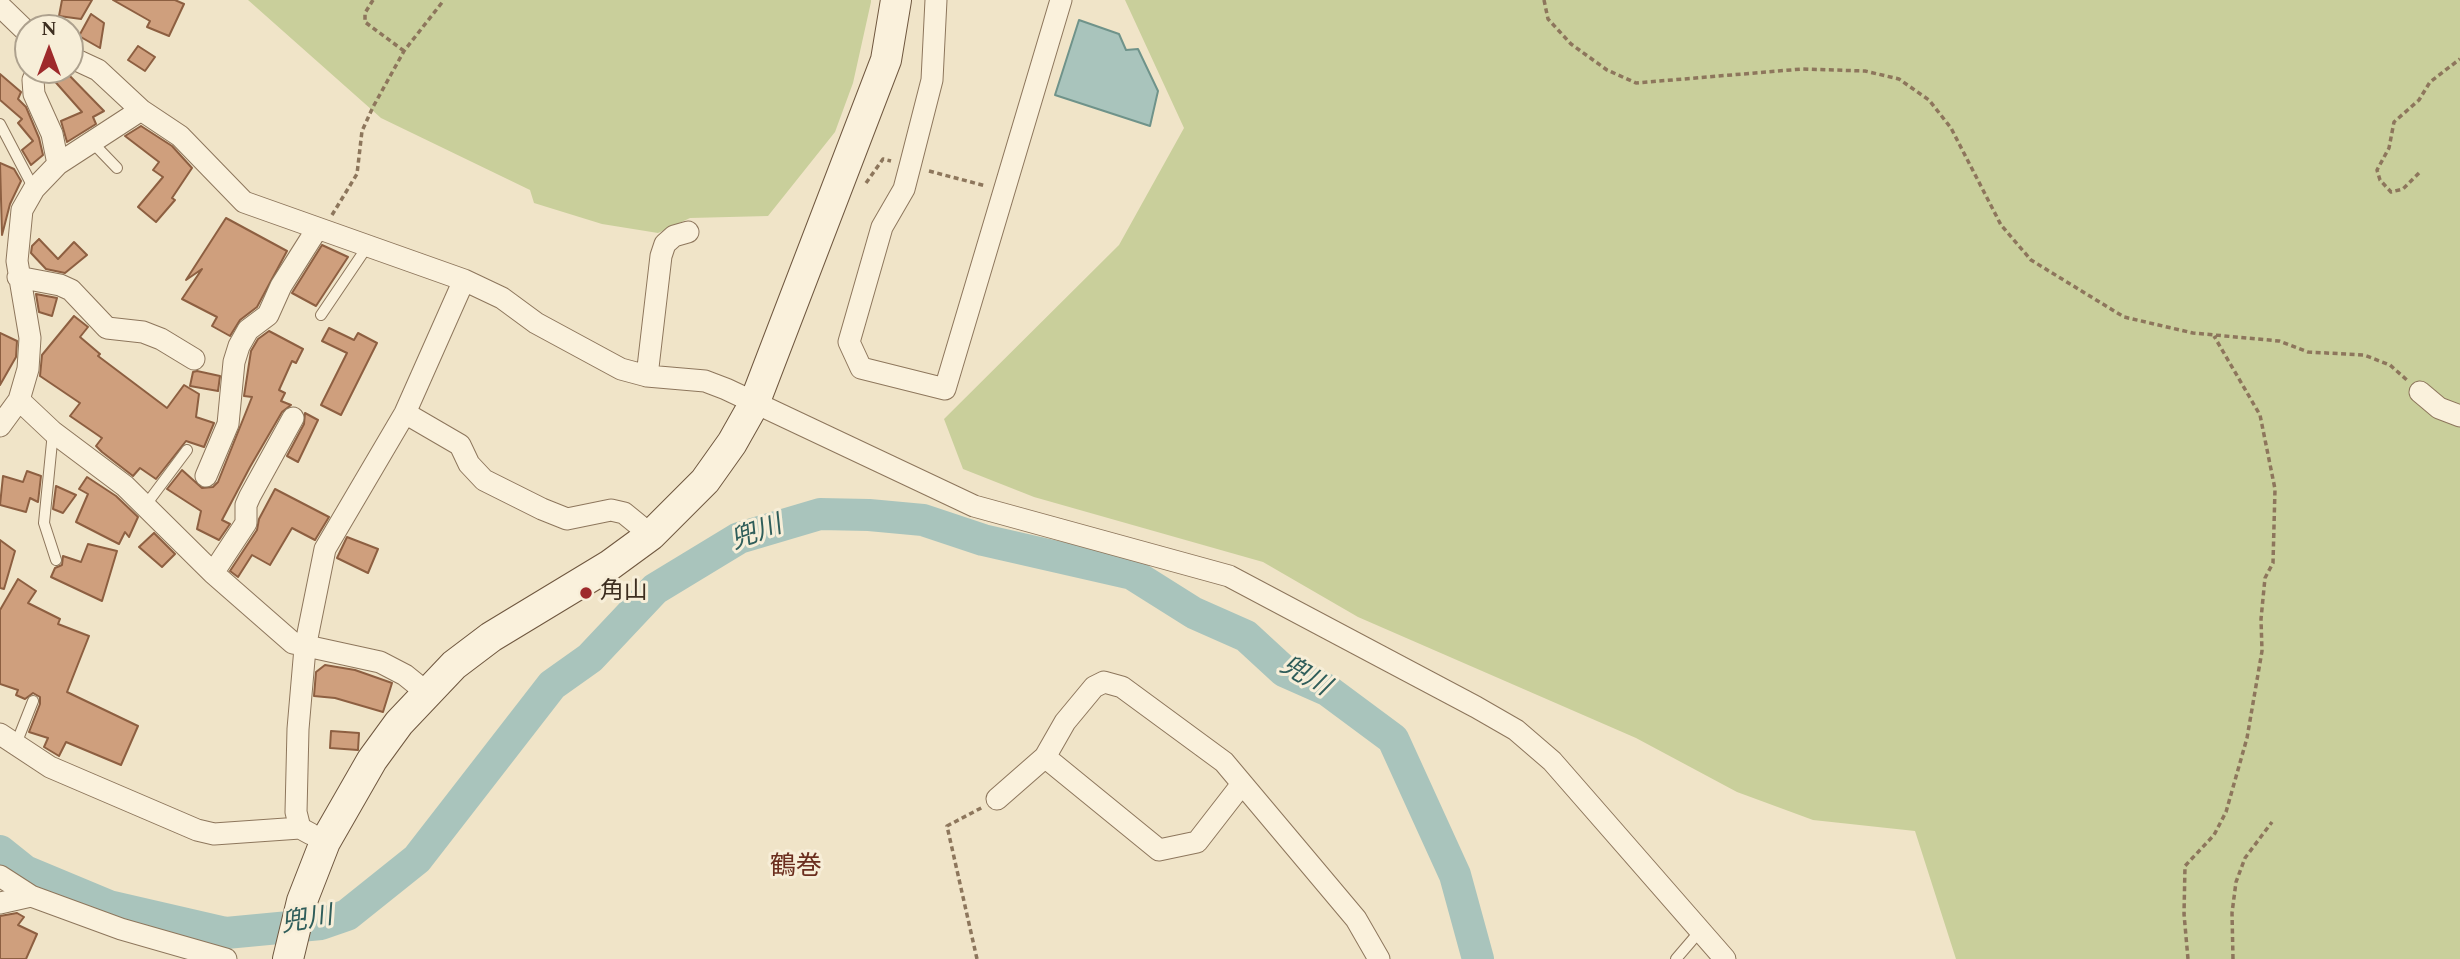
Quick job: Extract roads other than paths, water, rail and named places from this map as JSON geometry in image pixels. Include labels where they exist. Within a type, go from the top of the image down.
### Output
[{"type":"street","points":[[290,952],[316,839],[372,760],[426,692],[454,665],[491,637],[610,565],[651,535],[705,481],[732,443],[754,404],[886,60],[896,0]]},
{"type":"street","points":[[936,0],[932,80],[904,189],[882,227],[849,342],[861,368],[945,389],[1061,0]]},
{"type":"street","points":[[0,6],[14,20]]},
{"type":"street","points":[[84,64],[98,70],[141,110],[180,136],[244,202],[464,280],[502,298],[536,323],[621,369],[647,376],[705,381],[974,506],[1229,576],[1476,707],[1516,730],[1552,761],[1725,959]]},
{"type":"street","points":[[33,84],[34,94],[52,134],[58,164]]},
{"type":"street","points":[[0,426],[19,400],[28,369],[30,338],[12,265],[19,223],[34,189],[58,164],[141,110]]},
{"type":"street","points":[[206,476],[228,424],[234,362],[239,346],[248,330],[268,315],[281,286],[318,230]]},
{"type":"street","points":[[647,376],[661,256],[665,244],[674,236],[688,232]]},
{"type":"street","points":[[12,265],[71,290],[107,328],[143,332],[161,339],[194,359]]},
{"type":"street","points":[[316,839],[296,812],[298,729],[305,648],[325,549],[404,413],[464,280]]},
{"type":"street","points":[[2420,392],[2439,408],[2460,416]]},
{"type":"street","points":[[19,400],[53,432],[125,486],[213,573],[293,643],[305,648],[380,662],[405,675],[426,692]]},
{"type":"street","points":[[404,413],[460,444],[469,464],[484,480],[542,509],[567,519],[611,510],[624,513],[651,535]]},
{"type":"street","points":[[213,573],[246,523],[246,505],[250,496],[293,418]]},
{"type":"street","points":[[997,799],[1045,757],[1065,722],[1094,687],[1104,682],[1122,687],[1224,762],[1356,919],[1378,959]]},
{"type":"street","points":[[8,739],[50,767],[197,830],[214,834],[316,839]]},
{"type":"street","points":[[1045,757],[1159,850],[1198,842],[1242,784]]},
{"type":"street","points":[[0,876],[31,896],[108,925],[226,959]]},
{"type":"street","points":[[0,903],[31,896]]},
{"type":"lane","points":[[0,124],[34,189]]},
{"type":"lane","points":[[91,141],[117,168]]},
{"type":"lane","points":[[321,315],[367,247]]},
{"type":"lane","points":[[53,432],[44,523],[56,560]]},
{"type":"lane","points":[[145,506],[187,450]]},
{"type":"lane","points":[[8,739],[33,701]]},
{"type":"lane","points":[[1676,959],[1700,931]]},
{"type":"water","points":[[1079,20],[1119,34],[1126,50],[1138,49],[1158,91],[1150,126],[1055,95]]},
{"type":"waterway","name":"兜川","points":[[0,851],[25,871],[109,906],[226,933],[321,924],[347,915],[417,859],[552,685],[590,658],[655,589],[739,538],[820,514],[869,515],[923,520],[983,540],[1132,574],[1194,613],[1246,636],[1284,671],[1327,690],[1393,739],[1455,875],[1478,959]]},
{"type":"place","name":"角山","points":[[586,593]]},
{"type":"district","name":"鶴巻","points":[[796,869]]}]
